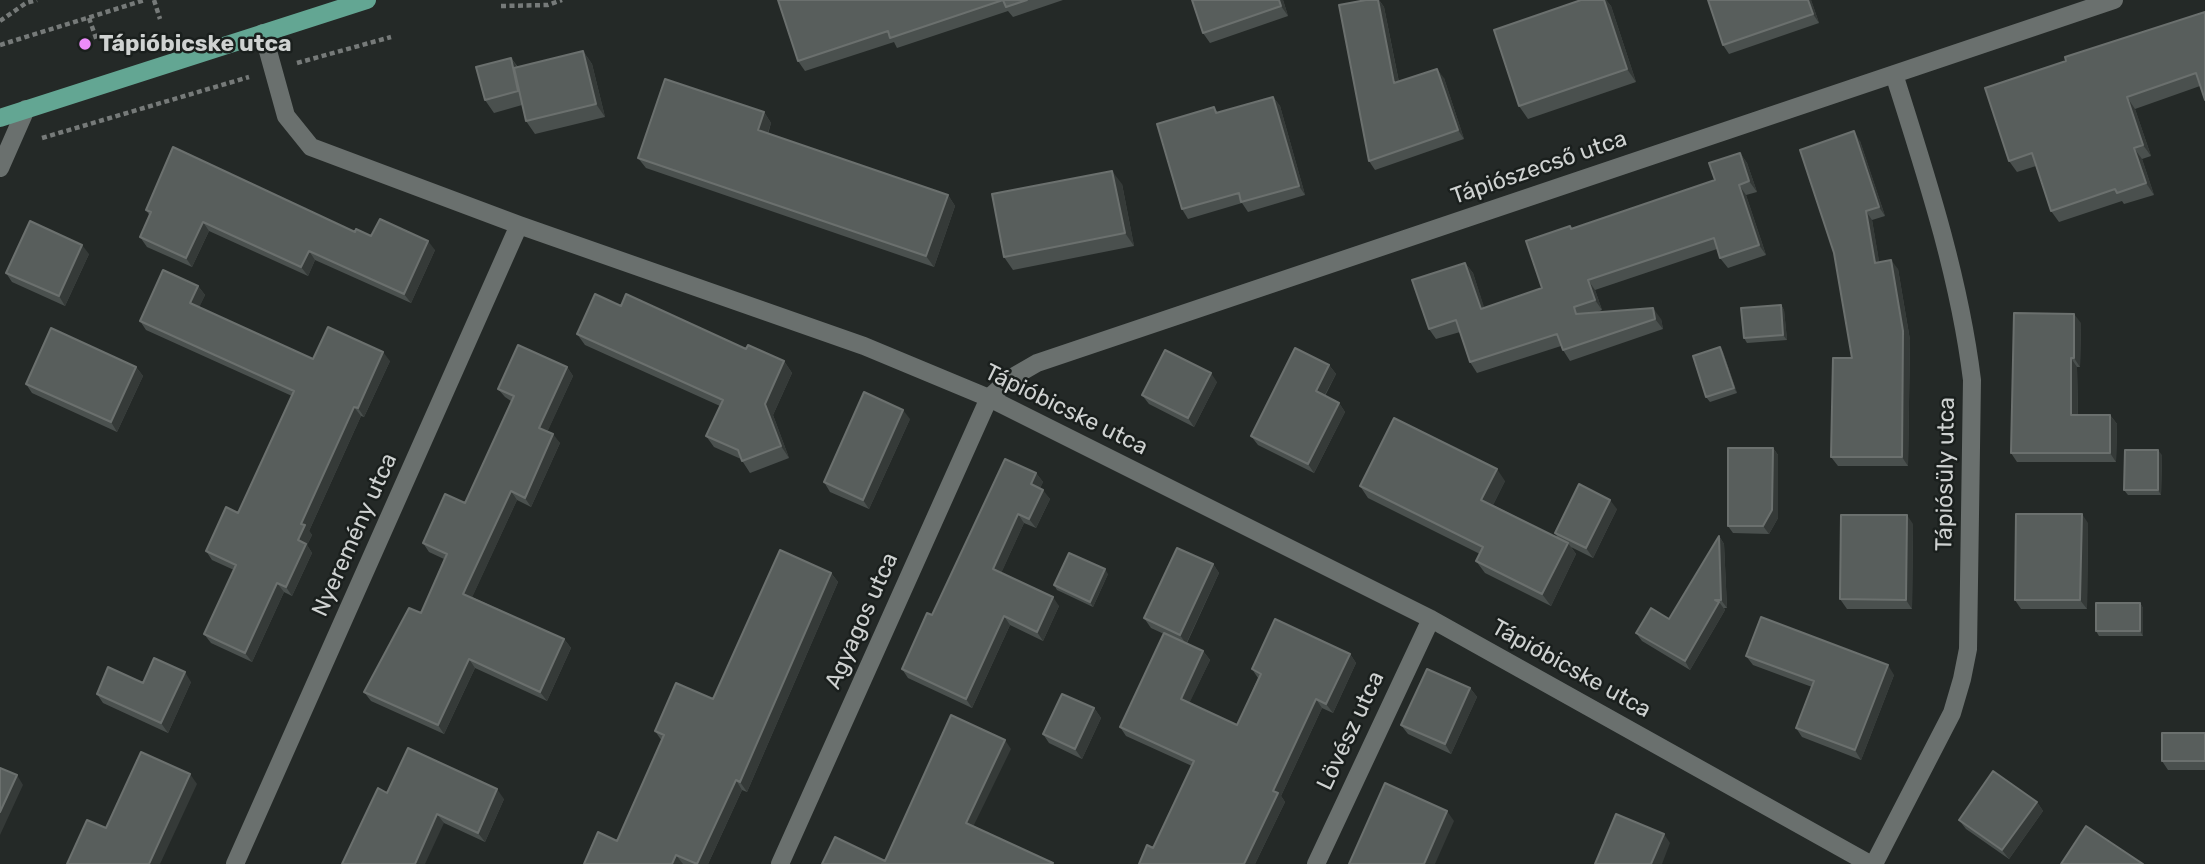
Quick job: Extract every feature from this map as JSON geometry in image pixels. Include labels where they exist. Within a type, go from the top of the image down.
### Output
[{"type":"main road","points":[[0,117],[368,0]]},
{"type":"street","name":"Tápiószecső utca","points":[[989,398],[1011,378],[1037,363],[2113,0]]},
{"type":"street","name":"Tápióbicske utca","points":[[263,33],[286,116],[311,147],[519,225],[864,346],[989,398],[1431,619],[1872,864]]},
{"type":"street","name":"Tápiósüly utca","points":[[1872,864],[1952,713],[1968,649],[1972,380],[1968,348],[1958,293],[1936,209],[1894,74]]},
{"type":"street","points":[[0,168],[26,109]]},
{"type":"street","name":"Nyeremény utca","points":[[235,864],[519,225]]},
{"type":"street","name":"Agyagos utca","points":[[780,864],[989,398]]},
{"type":"street","name":"Lövész utca","points":[[1316,864],[1431,619]]},
{"type":"path","points":[[0,21],[26,3],[37,0]]},
{"type":"path","points":[[0,45],[145,0]]},
{"type":"path","points":[[154,0],[160,19]]},
{"type":"path","points":[[501,6],[548,5],[562,0]]},
{"type":"path","points":[[89,18],[97,41]]},
{"type":"path","points":[[8,149],[391,37]]},
{"type":"building","points":[[778,0],[1003,0],[890,38],[888,31],[798,61]]},
{"type":"building","points":[[1003,0],[1027,0],[1006,7]]},
{"type":"building","points":[[1192,0],[1279,0],[1281,6],[1203,33]]},
{"type":"building","points":[[1378,0],[1394,83],[1437,69],[1458,130],[1369,161],[1339,5]]},
{"type":"building","points":[[1581,0],[1604,0],[1627,69],[1519,106],[1494,30]]},
{"type":"building","points":[[1708,0],[1808,0],[1813,14],[1723,45]]},
{"type":"building","points":[[2205,12],[2205,100],[2196,73],[2127,97],[2143,145],[2134,148],[2146,183],[2117,193],[2115,189],[2051,211],[2032,153],[2009,161],[1985,88],[2066,61],[2065,57]]},
{"type":"building","points":[[583,51],[596,104],[526,121],[514,68]]},
{"type":"building","points":[[511,58],[518,91],[485,100],[476,67]]},
{"type":"building","points":[[665,79],[764,112],[758,130],[948,195],[926,256],[638,158]]},
{"type":"building","points":[[1273,97],[1299,186],[1241,202],[1239,193],[1182,209],[1157,124],[1214,107],[1216,113]]},
{"type":"building","points":[[1854,131],[1879,207],[1866,211],[1875,263],[1891,260],[1903,331],[1902,457],[1831,457],[1833,358],[1852,358],[1834,253],[1800,150]]},
{"type":"building","points":[[173,147],[355,232],[356,229],[371,236],[380,219],[428,241],[404,294],[309,251],[301,267],[203,222],[186,258],[140,237],[151,212],[146,210]]},
{"type":"building","points":[[1740,153],[1749,181],[1739,185],[1759,245],[1720,258],[1714,238],[1588,280],[1595,300],[1574,307],[1576,314],[1653,308],[1655,319],[1563,350],[1557,334],[1470,362],[1456,320],[1429,329],[1412,280],[1465,263],[1481,309],[1542,288],[1526,241],[1570,226],[1571,229],[1715,180],[1709,163]]},
{"type":"building","points":[[1112,171],[1125,233],[1004,257],[992,194]]},
{"type":"building","points":[[30,221],[82,245],[59,296],[6,273]]},
{"type":"building","points":[[163,270],[198,286],[190,303],[313,359],[328,327],[383,352],[358,408],[354,407],[301,524],[305,525],[298,540],[306,544],[286,587],[277,583],[245,653],[204,634],[236,565],[206,551],[226,507],[238,513],[294,391],[140,321]]},
{"type":"building","points":[[595,294],[621,306],[626,294],[746,349],[748,345],[784,361],[765,404],[781,446],[742,461],[738,450],[706,436],[723,400],[577,334]]},
{"type":"building","points":[[1781,305],[1783,335],[1744,338],[1741,308]]},
{"type":"building","points":[[2014,313],[2074,314],[2071,415],[2110,415],[2110,453],[2011,453]]},
{"type":"building","points":[[51,328],[136,367],[111,422],[26,384]]},
{"type":"building","points":[[518,345],[567,367],[539,428],[553,434],[525,498],[511,491],[463,594],[564,639],[540,692],[469,659],[438,725],[364,692],[409,608],[421,613],[447,554],[423,543],[445,494],[465,503],[514,396],[498,389]]},
{"type":"building","points":[[1720,347],[1734,388],[1706,397],[1693,356]]},
{"type":"building","points":[[1295,348],[1329,365],[1316,391],[1339,403],[1308,464],[1251,436]]},
{"type":"building","points":[[1165,350],[1211,373],[1188,418],[1142,395]]},
{"type":"building","points":[[864,392],[903,410],[863,500],[824,482]]},
{"type":"building","points":[[1394,418],[1497,469],[1481,500],[1568,543],[1542,594],[1476,561],[1483,547],[1360,486]]},
{"type":"building","points":[[1728,448],[1773,448],[1772,510],[1763,526],[1728,526]]},
{"type":"building","points":[[2125,450],[2158,450],[2158,490],[2124,490]]},
{"type":"building","points":[[1005,459],[1036,473],[1031,484],[1043,490],[1029,519],[1018,514],[993,569],[1053,597],[1037,632],[1004,616],[966,699],[902,669],[927,613],[932,615]]},
{"type":"building","points":[[1579,484],[1610,500],[1586,548],[1555,533]]},
{"type":"building","points":[[2016,514],[2082,514],[2080,600],[2015,600]]},
{"type":"building","points":[[1841,515],[1907,515],[1906,600],[1840,599]]},
{"type":"building","points":[[1719,536],[1721,600],[1715,600],[1719,602],[1685,661],[1636,633],[1651,608],[1669,619]]},
{"type":"building","points":[[1177,548],[1213,564],[1180,635],[1144,618]]},
{"type":"building","points":[[780,550],[831,573],[740,782],[736,780],[697,864],[676,855],[672,864],[584,864],[598,832],[617,841],[664,735],[655,731],[676,683],[713,699]]},
{"type":"building","points":[[1069,553],[1105,569],[1090,602],[1054,585]]},
{"type":"building","points":[[2096,603],[2140,603],[2140,631],[2096,631]]},
{"type":"building","points":[[1761,617],[1888,665],[1855,750],[1796,728],[1814,681],[1746,656]]},
{"type":"building","points":[[1275,619],[1350,654],[1326,704],[1316,699],[1273,791],[1278,793],[1244,864],[1139,864],[1147,845],[1153,848],[1194,761],[1120,727],[1164,633],[1203,651],[1181,699],[1237,725],[1261,674],[1252,669]]},
{"type":"building","points":[[154,658],[185,672],[161,723],[97,694],[108,667],[143,683]]},
{"type":"building","points":[[1427,669],[1470,688],[1445,744],[1401,725]]},
{"type":"building","points":[[1062,694],[1094,708],[1075,749],[1043,734]]},
{"type":"building","points":[[951,715],[1005,740],[966,823],[1053,863],[822,864],[835,837],[885,861]]},
{"type":"building","points":[[2162,733],[2205,733],[2205,761],[2162,761]]},
{"type":"building","points":[[408,748],[497,789],[478,833],[437,814],[415,864],[342,864],[378,788],[387,793]]},
{"type":"building","points":[[141,752],[190,774],[149,864],[67,864],[87,820],[106,828]]},
{"type":"building","points":[[0,768],[17,775],[0,812]]},
{"type":"building","points":[[1993,771],[2037,802],[2002,850],[1959,820]]},
{"type":"building","points":[[1385,783],[1447,811],[1424,864],[1349,864]]},
{"type":"building","points":[[1616,814],[1664,834],[1651,864],[1595,864]]},
{"type":"building","points":[[2086,826],[2143,864],[2061,864]]},
{"type":"place","name":"Tápióbicske utca","points":[[85,44]]}]
